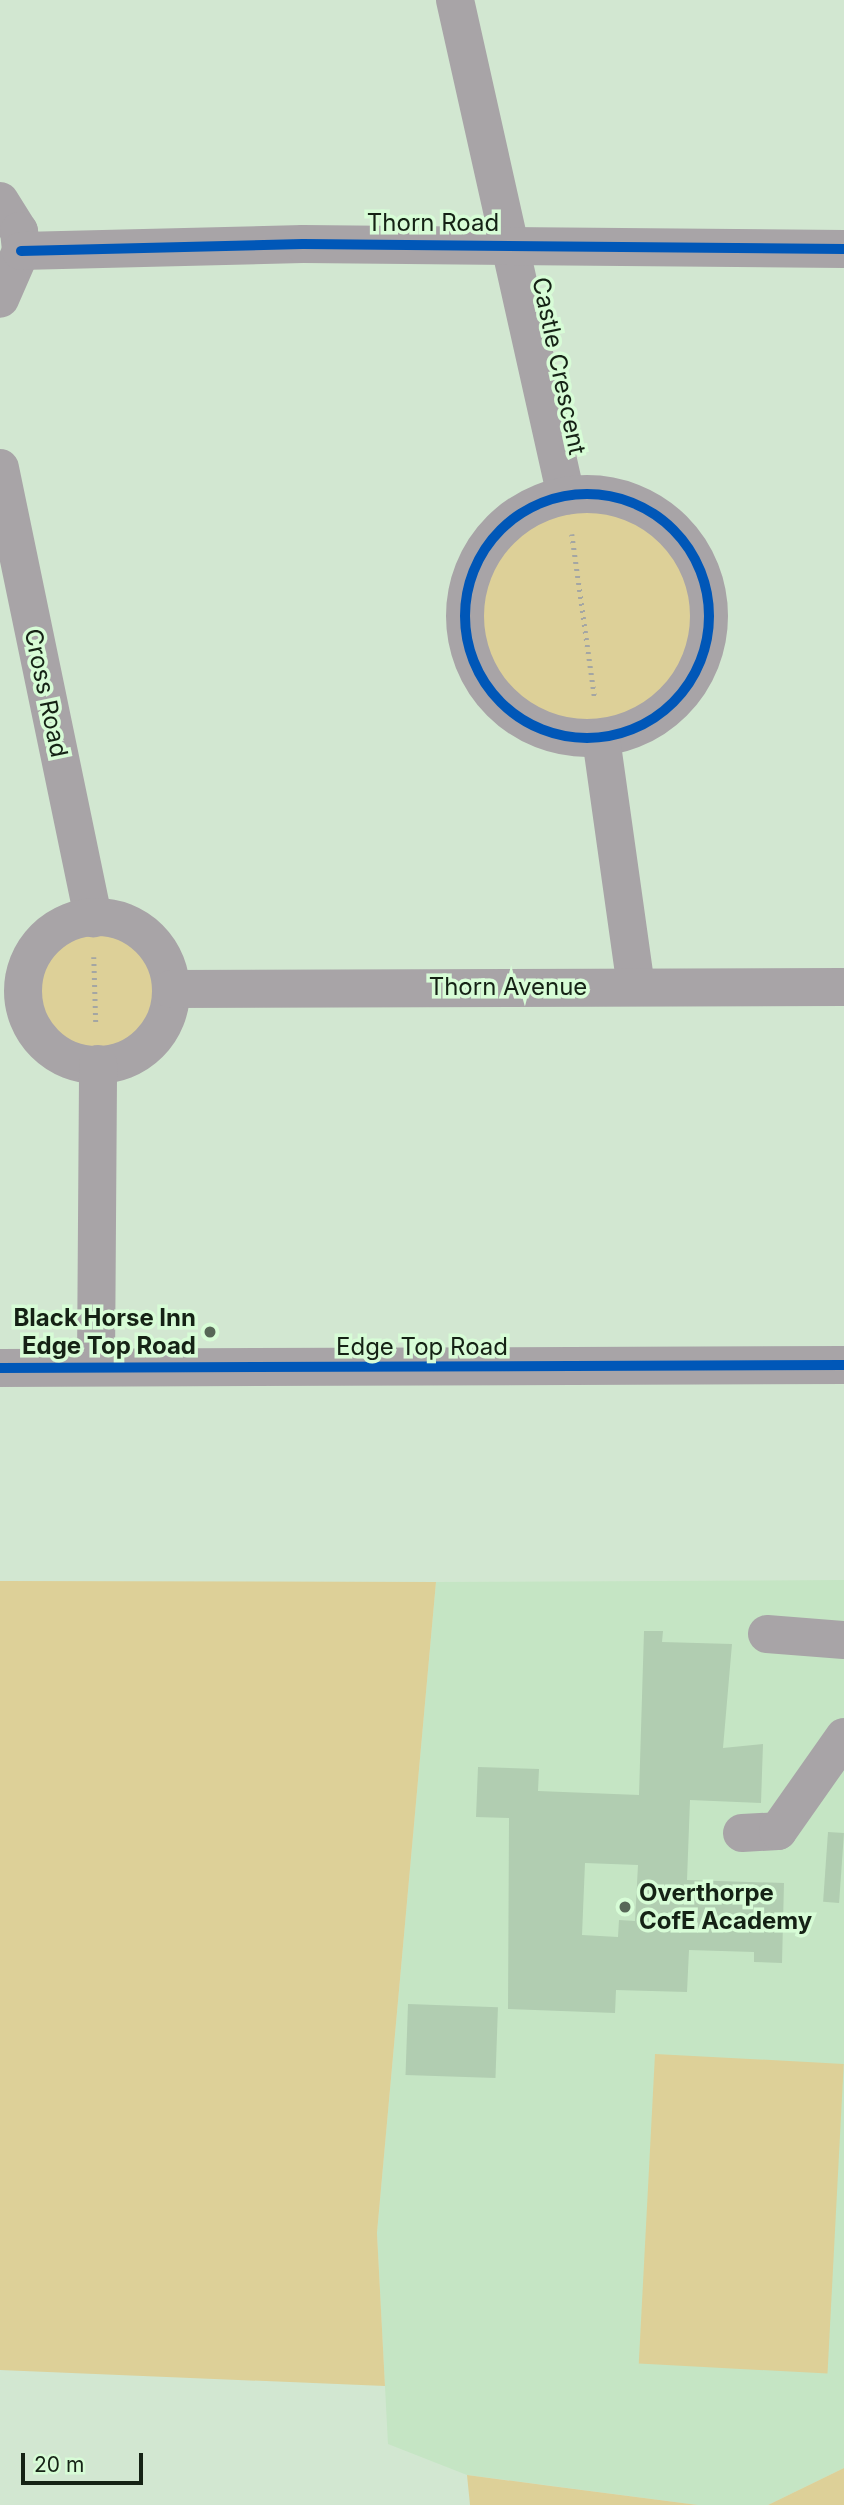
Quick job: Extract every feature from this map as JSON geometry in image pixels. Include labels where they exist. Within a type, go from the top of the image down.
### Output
[{"type":"street","name":"Castle Crescent","points":[[454,0],[566,496]]},
{"type":"street","points":[[0,201],[19,231],[21,251],[0,299]]},
{"type":"street","name":"Thorn Road","points":[[21,251],[511,245],[844,249]]},
{"type":"street","name":"Cross Road","points":[[0,468],[93,918]]},
{"type":"street","points":[[566,496],[626,501],[662,520],[690,551],[708,599],[705,649],[686,688],[659,716],[601,738],[551,733],[523,720],[493,696],[473,663],[465,626],[469,581],[485,547],[521,513],[566,496]]},
{"type":"street","points":[[601,738],[636,987]]},
{"type":"street","points":[[93,918],[143,933],[166,962],[171,989],[165,1021],[153,1040],[136,1055],[98,1064],[70,1060],[46,1044],[12,993],[43,940],[62,925],[93,918]]},
{"type":"street","name":"Thorn Avenue","points":[[171,989],[844,987]]},
{"type":"street","points":[[96,1364],[98,1064]]},
{"type":"street","name":"Edge Top Road","points":[[0,1368],[96,1364],[844,1364]]},
{"type":"street","points":[[767,1634],[844,1640]]},
{"type":"street","points":[[742,1833],[778,1831],[844,1737]]},
{"type":"path","points":[[566,496],[601,738]]},
{"type":"path","points":[[93,918],[98,1064]]},
{"type":"shaded area","points":[[587,494],[634,504],[655,515],[673,530],[688,548],[699,569],[709,616],[699,663],[688,684],[673,702],[655,717],[634,728],[587,738],[540,728],[519,717],[501,702],[486,684],[475,663],[465,616],[475,569],[486,548],[501,530],[519,515],[540,504]]},
{"type":"shaded area","points":[[97,917],[125,923],[149,939],[165,963],[171,991],[165,1019],[149,1043],[125,1059],[97,1065],[69,1059],[45,1043],[29,1019],[23,991],[29,963],[45,939],[69,923]]},
{"type":"shaded area","name":"Overthorpe CofE Academy","points":[[844,1580],[844,2468],[768,2505],[698,2505],[467,2475],[388,2444],[377,2233],[436,1582]]},
{"type":"shaded area","points":[[0,1581],[436,1582],[377,2233],[385,2386],[0,2370]]},
{"type":"shaded area","points":[[655,2054],[844,2064],[828,2373],[639,2364]]},
{"type":"shaded area","points":[[844,2468],[844,2505],[768,2505]]},
{"type":"shaded area","points":[[467,2475],[551,2486],[698,2505],[470,2505]]},
{"type":"building","points":[[644,1631],[663,1631],[662,1642],[732,1644],[723,1748],[763,1744],[761,1803],[690,1800],[687,1880],[784,1883],[782,1963],[754,1962],[754,1952],[689,1950],[687,1992],[616,1990],[615,2013],[508,2009],[509,1818],[476,1817],[478,1767],[539,1769],[538,1791],[639,1795]],"holes":[[[585,1863],[638,1865],[635,1921],[619,1920],[618,1937],[582,1935]]]},
{"type":"building","points":[[828,1832],[844,1833],[839,1903],[823,1902]]},
{"type":"building","points":[[408,2004],[498,2007],[495,2078],[406,2075]]},
{"type":"cycle path","points":[[21,251],[303,244],[844,249]]},
{"type":"cycle path","points":[[587,494],[634,504],[655,515],[673,530],[688,548],[699,569],[709,616],[699,663],[688,684],[673,702],[655,717],[634,728],[587,738],[540,728],[519,717],[501,702],[486,684],[475,663],[465,616],[475,569],[486,548],[501,530],[519,515],[540,504],[587,494]]},
{"type":"cycle path","points":[[0,1368],[844,1365]]},
{"type":"place","name":"Black Horse Inn Edge Top Road","points":[[210,1332]]},
{"type":"place","name":"Overthorpe CofE Academy","points":[[625,1907]]}]
